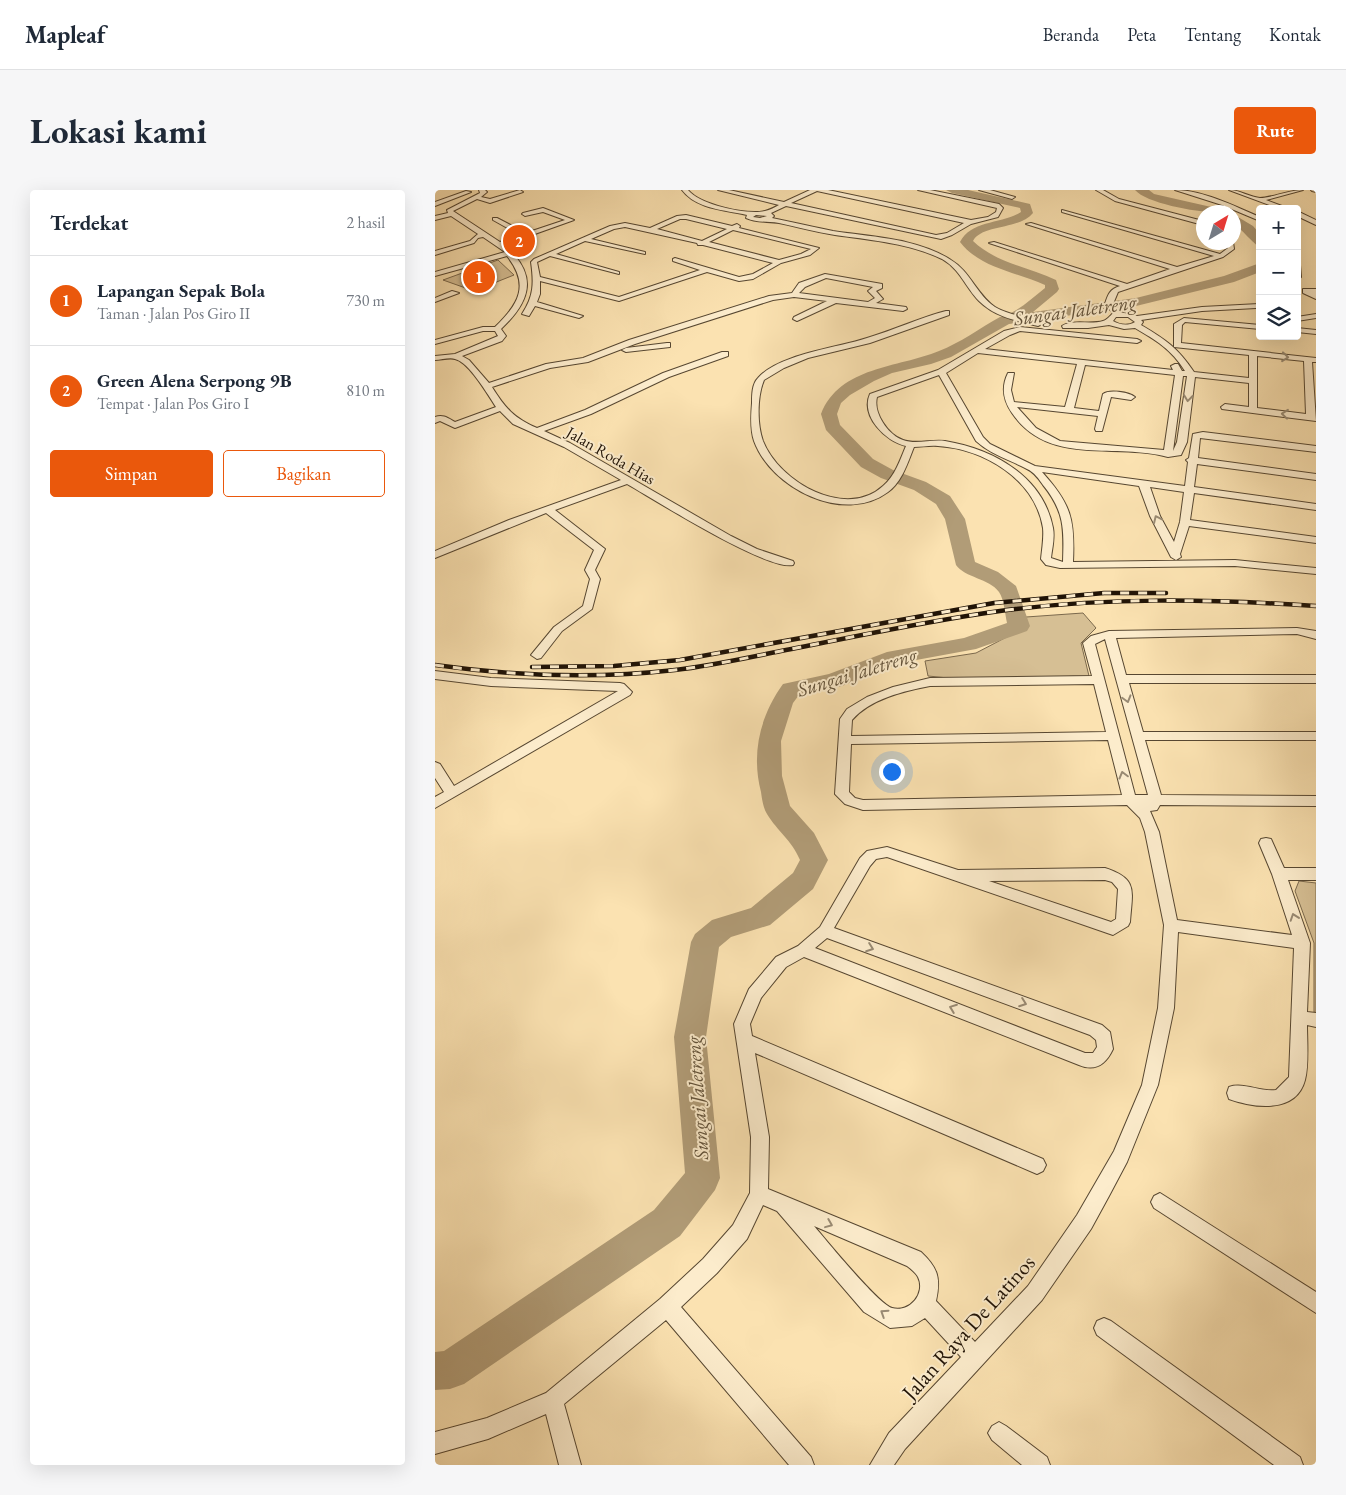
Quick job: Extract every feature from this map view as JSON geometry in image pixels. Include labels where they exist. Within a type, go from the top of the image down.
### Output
[{"type":"street","points":[[685,190],[691,197],[700,202],[752,217],[767,216],[817,230],[903,244],[944,258],[961,271],[987,305],[1021,324],[1137,341]]},
{"type":"street","points":[[721,190],[936,237],[946,236],[970,222],[997,216],[1000,208],[921,190]]},
{"type":"street","points":[[767,216],[787,203],[815,190]]},
{"type":"street","points":[[820,190],[970,222]]},
{"type":"street","points":[[982,190],[1012,197]]},
{"type":"street","points":[[1099,190],[1117,200],[1196,221]]},
{"type":"street","points":[[1178,190],[1224,204],[1256,217]]},
{"type":"street","points":[[1187,190],[1256,213]]},
{"type":"street","points":[[1232,190],[1277,205]]},
{"type":"street","points":[[1262,199],[1300,190]]},
{"type":"street","points":[[435,205],[461,194],[482,193],[490,201],[519,192]]},
{"type":"street","points":[[435,218],[450,213],[482,193]]},
{"type":"street","points":[[435,205],[501,244],[510,253],[523,277],[525,292],[515,312],[497,329],[483,328],[435,342]]},
{"type":"street","points":[[493,247],[552,228],[571,220],[542,210],[525,215],[552,228]]},
{"type":"street","points":[[1064,211],[1221,256]]},
{"type":"street","points":[[1301,214],[1316,212]]},
{"type":"street","points":[[543,219],[557,215]]},
{"type":"street","points":[[1301,215],[1316,223]]},
{"type":"street","points":[[649,230],[684,216],[816,248],[807,254],[779,262],[748,279],[739,279],[675,260]]},
{"type":"street","points":[[700,244],[752,217]]},
{"type":"street","points":[[495,219],[526,236]]},
{"type":"street","points":[[1029,224],[1177,268]]},
{"type":"street","points":[[526,314],[533,303],[539,287],[534,262],[584,239],[621,225],[633,225],[700,244],[779,262]]},
{"type":"street","points":[[435,253],[471,242],[476,237],[484,234]]},
{"type":"street","points":[[584,239],[643,253]]},
{"type":"street","points":[[992,243],[1127,286]]},
{"type":"street","points":[[1011,374],[1007,389],[1012,404],[1031,428],[1045,439],[1058,444],[1168,454],[1178,453],[1182,442],[1191,374],[1179,356],[1167,344],[1159,341],[1136,322],[1118,315],[1110,306],[1111,295],[1115,290],[1177,268],[1221,256],[1231,250]]},
{"type":"street","points":[[435,274],[510,253]]},
{"type":"street","points":[[549,254],[617,273]]},
{"type":"street","points":[[435,266],[443,263]]},
{"type":"street","points":[[536,278],[619,298],[708,269]]},
{"type":"street","points":[[794,295],[804,284],[827,276],[879,286],[872,291],[879,298],[868,305]]},
{"type":"street","points":[[435,300],[455,293]]},
{"type":"street","points":[[487,386],[543,368],[577,362],[667,330],[763,300],[794,295],[903,309]]},
{"type":"street","points":[[1301,295],[1315,296]]},
{"type":"street","points":[[797,319],[833,301]]},
{"type":"street","points":[[533,303],[579,316]]},
{"type":"street","points":[[1256,304],[1202,309],[1136,322],[1123,327],[1111,322],[1075,326],[1032,322],[1021,324],[979,351],[941,372],[886,390],[873,396],[871,400],[875,416],[884,430],[899,442],[960,446],[978,452],[1001,463],[1031,489],[1042,509],[1048,529],[1046,559],[1050,563],[1068,565],[1177,558],[1316,571]]},
{"type":"street","points":[[911,444],[901,470],[890,485],[873,497],[857,502],[820,499],[807,493],[788,479],[761,446],[755,417],[757,391],[761,379],[777,368],[803,355],[866,341],[912,322],[945,313]]},
{"type":"street","points":[[1111,322],[1109,320],[1111,317],[1118,315]]},
{"type":"street","points":[[1301,318],[1316,316]]},
{"type":"street","points":[[1225,407],[1313,417],[1312,360],[1177,345],[1178,324],[1189,319],[1256,327]]},
{"type":"street","points":[[435,358],[456,356],[499,339],[502,336],[497,329]]},
{"type":"street","points":[[1301,330],[1316,332]]},
{"type":"street","points":[[1159,341],[1159,344],[1171,358],[1179,373],[1168,454]]},
{"type":"street","points":[[605,352],[667,345]]},
{"type":"street","points":[[979,351],[1253,381]]},
{"type":"street","points":[[537,432],[596,409],[666,375],[725,354]]},
{"type":"street","points":[[1253,354],[1253,410]]},
{"type":"street","name":"Jalan Roda Hias","points":[[456,356],[465,362],[487,386],[501,408],[516,422],[573,448],[627,481],[753,552],[789,563]]},
{"type":"street","points":[[1069,410],[1082,362]]},
{"type":"street","points":[[941,372],[979,439],[987,446],[1033,468],[1316,507]]},
{"type":"street","points":[[1099,429],[1107,394],[1131,397]]},
{"type":"street","points":[[1012,404],[1102,414]]},
{"type":"street","points":[[435,420],[441,418],[455,425],[501,408]]},
{"type":"street","points":[[1177,558],[1185,522],[1195,436],[1203,435],[1316,449]]},
{"type":"street","points":[[1191,460],[1316,477]]},
{"type":"street","points":[[1033,468],[1047,483],[1061,507],[1069,527],[1068,565]]},
{"type":"street","points":[[435,555],[547,509],[627,481]]},
{"type":"street","points":[[1143,482],[1155,516],[1177,558]]},
{"type":"street","points":[[537,655],[558,629],[588,607],[595,579],[590,570],[600,548],[547,509]]},
{"type":"street","points":[[1185,522],[1316,540]]},
{"type":"street","points":[[1130,800],[1089,643],[1095,638],[1109,635],[1297,631],[1316,634]]},
{"type":"street","name":"Jalan Raya De Latinos","points":[[881,1465],[897,1441],[1035,1293],[1084,1222],[1121,1156],[1150,1085],[1166,1008],[1171,925],[1152,832],[1151,808],[1138,736],[1109,635]]},
{"type":"street","points":[[435,675],[498,682],[620,687],[627,692],[435,803]]},
{"type":"street","points":[[1121,679],[1316,679]]},
{"type":"street","points":[[1098,680],[930,682],[917,684],[859,706],[849,713],[845,719],[842,794],[856,804],[1130,800],[1151,808],[1316,801]]},
{"type":"street","points":[[844,740],[1112,736]]},
{"type":"street","points":[[1138,736],[1316,736]]},
{"type":"street","points":[[435,767],[451,793]]},
{"type":"street","points":[[1235,1093],[1267,1099],[1278,1098],[1291,1090],[1297,1080],[1302,943],[1279,874],[1266,843]]},
{"type":"street","points":[[435,1442],[488,1428],[553,1400],[667,1306],[710,1266],[740,1232],[759,1194],[760,1137],[742,1024],[755,994],[781,962],[803,950],[825,931],[865,862],[872,855],[887,852],[955,876],[1113,929],[1123,922],[1125,888],[1117,878],[1105,874],[955,876]]},
{"type":"street","points":[[1279,874],[1316,874]]},
{"type":"street","points":[[1171,925],[1302,943]]},
{"type":"street","points":[[803,950],[1085,1060],[1097,1060],[1105,1048],[1104,1037],[1096,1030],[825,931]]},
{"type":"street","points":[[1299,1017],[1316,1020]]},
{"type":"street","points":[[745,1041],[1037,1165]]},
{"type":"street","points":[[759,1194],[914,1259],[926,1270],[930,1286],[926,1304],[912,1316],[890,1318],[871,1305],[784,1206]]},
{"type":"street","points":[[1160,1202],[1316,1304]]},
{"type":"street","points":[[926,1304],[976,1358]]},
{"type":"street","points":[[667,1306],[803,1465]]},
{"type":"street","points":[[1105,1328],[1292,1465]]},
{"type":"street","points":[[553,1400],[570,1465]]},
{"type":"street","points":[[999,1433],[1039,1465]]},
{"type":"shaded area","points":[[498,260],[514,275],[474,291],[443,280]]},
{"type":"shaded area","points":[[1083,613],[1096,628],[1081,643],[1089,676],[959,679],[928,676],[925,661],[976,653],[1022,629],[1026,617]]},
{"type":"shaded area","points":[[1299,881],[1316,883],[1316,1013],[1314,1012],[1314,943],[1295,891]]},
{"type":"waterway","points":[[952,190],[1026,206],[1027,213],[1016,220],[976,231],[969,236],[966,242],[975,251],[995,262],[1051,283],[1052,289],[1027,310],[1014,316]]},
{"type":"waterway","name":"Sungai Jaletreng","points":[[1141,190],[1150,196],[1196,207]]},
{"type":"waterway","name":"Sungai Jaletreng","points":[[1241,223],[1256,238]]},
{"type":"waterway","name":"Sungai Jaletreng","points":[[435,1371],[450,1370],[667,1223],[703,1178],[690,1037],[705,942],[722,928],[760,917],[803,881],[814,860],[805,840],[778,810],[769,776],[769,741],[782,702],[791,689],[834,681],[895,657],[968,644],[1019,626],[1009,590],[991,576],[966,565],[955,519],[943,500],[920,486],[887,474],[867,463],[832,426],[829,414],[834,401],[844,392],[868,378],[887,370],[926,361],[946,354],[1005,320],[1136,302],[1229,279],[1256,269]]},
{"type":"railway","points":[[532,667],[614,666],[680,660],[994,603],[1104,593],[1166,593]]},
{"type":"railway","points":[[435,665],[525,674],[615,675],[645,673],[701,666],[945,620],[1039,606],[1118,601],[1198,601],[1316,606]]},
{"type":"place","name":"Green Alena Serpong 9B","points":[[519,241]]},
{"type":"place","name":"Lapangan Sepak Bola","points":[[479,277]]}]
